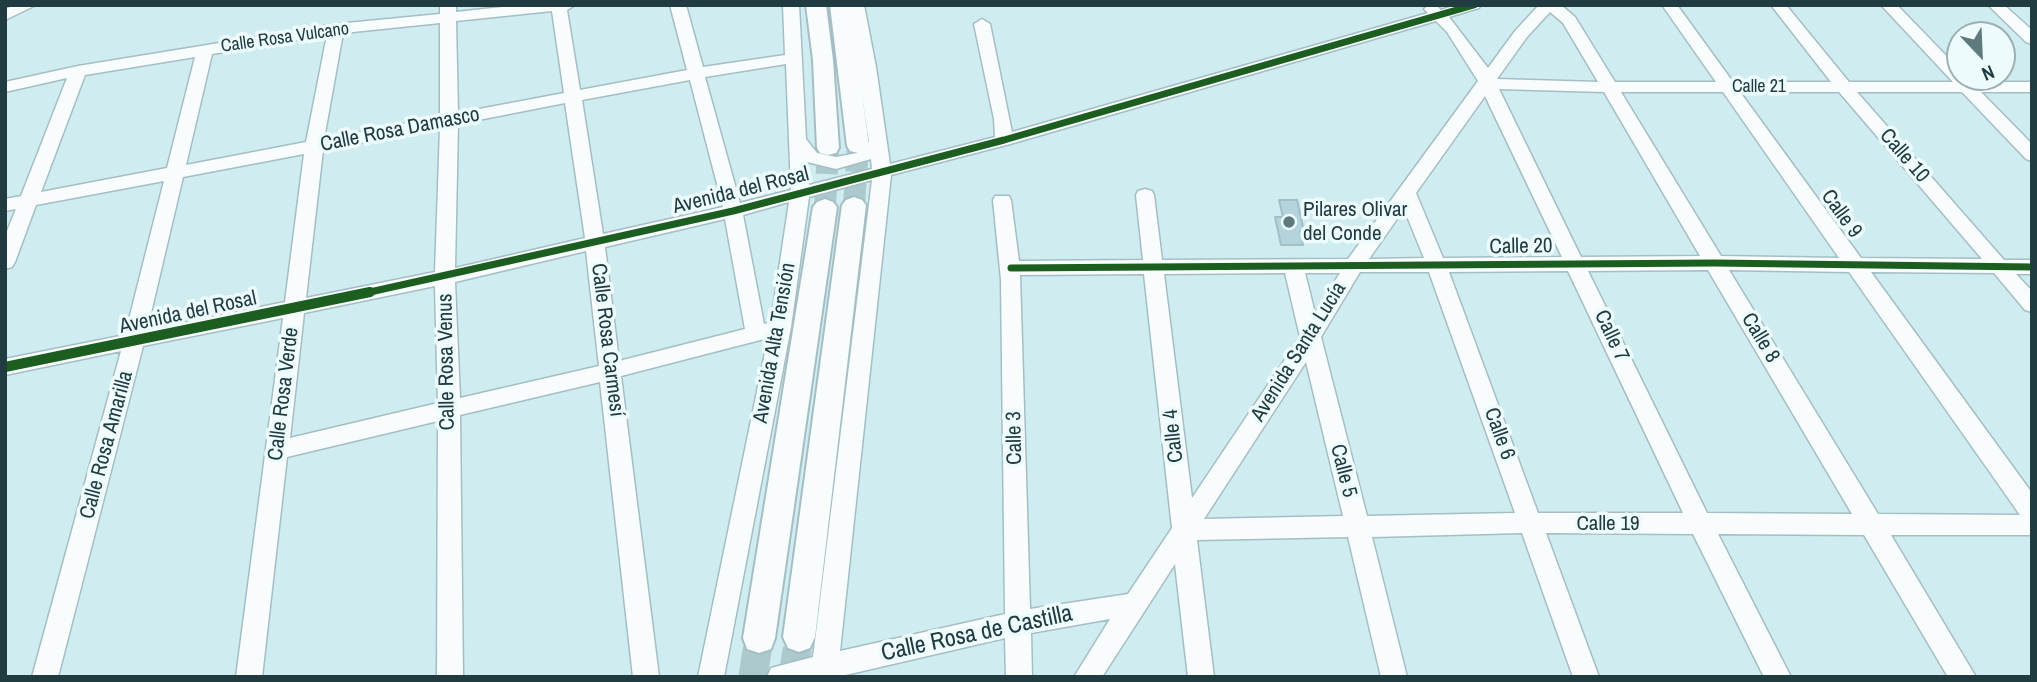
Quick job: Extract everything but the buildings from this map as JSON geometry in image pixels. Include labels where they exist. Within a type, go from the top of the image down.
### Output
[{"type":"main road","points":[[816,5],[823,60],[828,148]]},
{"type":"main road","points":[[840,5],[868,145]]},
{"type":"main road","points":[[799,637],[854,205]]},
{"type":"main road","name":"Avenida Alta Tensión","points":[[759,639],[825,207]]},
{"type":"street","points":[[5,15],[29,5]]},
{"type":"street","points":[[678,5],[733,211],[756,334]]},
{"type":"street","name":"Avenida Alta Tensión","points":[[711,677],[781,327],[800,194],[792,5]]},
{"type":"street","points":[[825,672],[882,173],[868,145],[856,5]]},
{"type":"street","name":"Avenida del Rosal","points":[[5,367],[445,277],[733,211],[1004,140],[1434,11],[1474,5]]},
{"type":"street","name":"Avenida Santa Lucía","points":[[1087,677],[1309,340],[1354,264],[1521,34],[1549,5]]},
{"type":"street","name":"Calle 8","points":[[1549,5],[1569,20],[1963,677]]},
{"type":"street","name":"Calle 9","points":[[1669,5],[2032,512]]},
{"type":"street","name":"Calle 10","points":[[1779,5],[1844,87],[2032,305]]},
{"type":"street","points":[[1888,5],[1946,66]]},
{"type":"street","points":[[1995,5],[2032,39]]},
{"type":"street","name":"Calle Rosa Vulcano","points":[[5,87],[78,71],[448,11],[562,6]]},
{"type":"street","name":"Calle Rosa Carmesí","points":[[562,6],[611,371],[646,677]]},
{"type":"street","name":"Calle Rosa Venus","points":[[448,11],[449,121],[445,277],[449,410],[450,677]]},
{"type":"street","name":"Calle 7","points":[[1434,11],[1469,50],[1487,84],[1577,264],[1701,525],[1778,677]]},
{"type":"street","points":[[982,24],[1003,119],[1004,140]]},
{"type":"street","name":"Calle Rosa Verde","points":[[249,677],[314,147],[336,29]]},
{"type":"street","name":"Calle Rosa Amarilla","points":[[45,677],[134,342],[205,50]]},
{"type":"street","name":"Calle Rosa Damasco","points":[[5,205],[574,96],[795,58]]},
{"type":"street","points":[[5,262],[78,71]]},
{"type":"street","name":"Calle 21","points":[[1487,84],[1608,87],[1946,87]]},
{"type":"street","points":[[1970,91],[2032,155]]},
{"type":"street","points":[[799,142],[811,157],[836,163],[863,157],[868,145]]},
{"type":"street","name":"Calle 6","points":[[1407,193],[1437,266],[1586,677]]},
{"type":"street","name":"Calle 4","points":[[1145,195],[1201,677]]},
{"type":"street","name":"Calle 3","points":[[1002,200],[1011,268],[1018,677]]},
{"type":"street","name":"Calle 20","points":[[1011,268],[1714,263],[2032,267]]},
{"type":"street","name":"Calle 5","points":[[1293,265],[1309,340],[1394,677]]},
{"type":"street","points":[[276,450],[611,371],[781,327]]},
{"type":"street","name":"Calle 19","points":[[1184,530],[1532,523],[2032,525]]},
{"type":"street","name":"Calle Rosa de Castilla","points":[[780,677],[825,672],[1018,623],[1134,604]]},
{"type":"tunnel","points":[[854,205],[858,146]]},
{"type":"tunnel","points":[[825,207],[828,148]]},
{"type":"tunnel","points":[[793,677],[799,637]]},
{"type":"tunnel","points":[[753,677],[759,638]]},
{"type":"cycle path","points":[[5,367],[445,277],[733,211],[1004,140],[1474,5]]},
{"type":"cycle path","points":[[1011,268],[1714,263],[2032,267]]},
{"type":"place","name":"Pilares Olivar del Conde","points":[[1289,222]]}]
